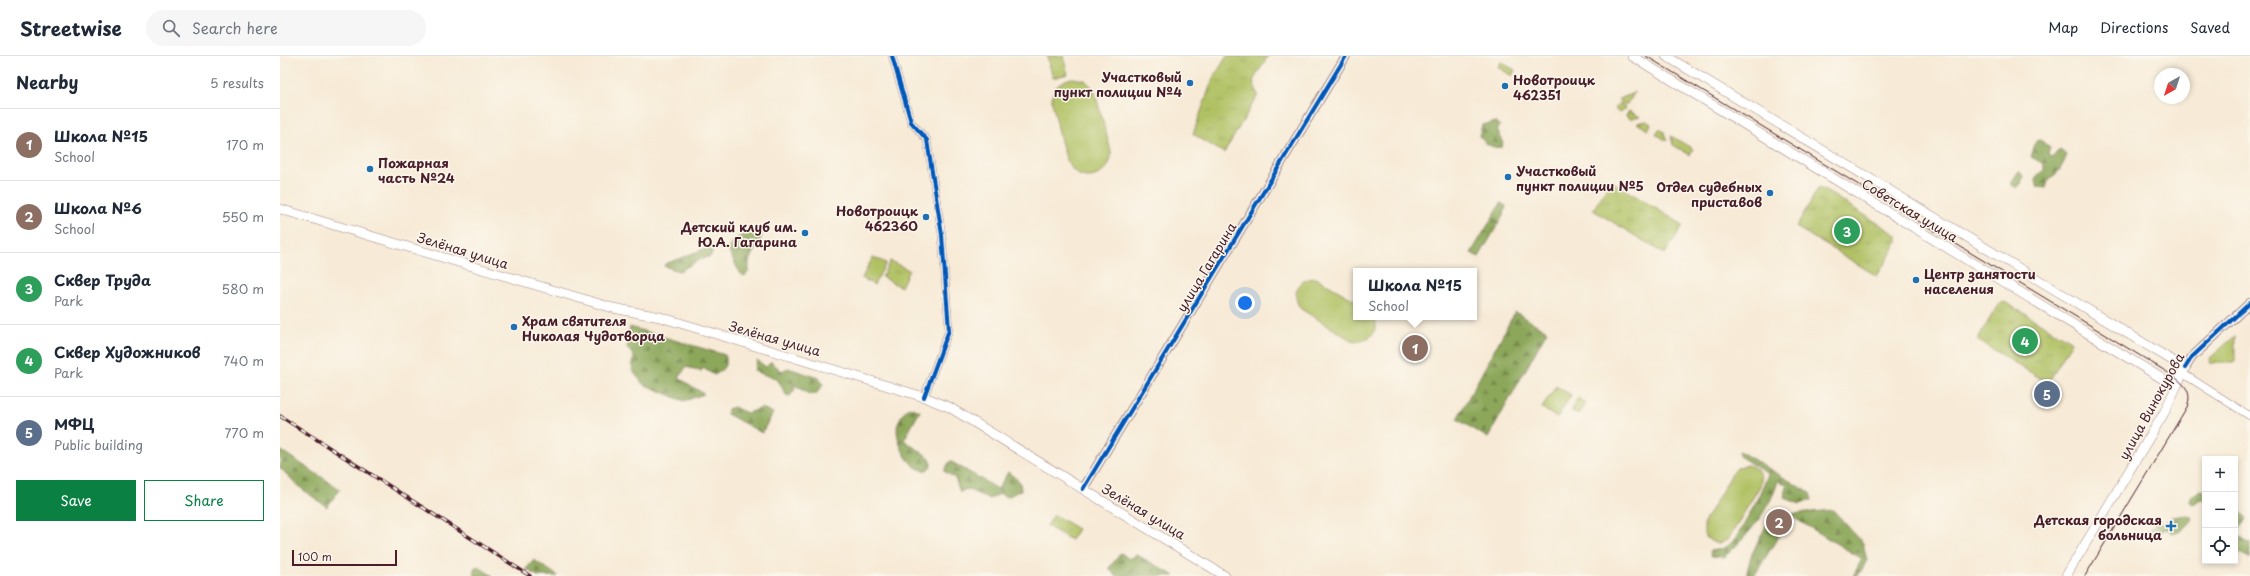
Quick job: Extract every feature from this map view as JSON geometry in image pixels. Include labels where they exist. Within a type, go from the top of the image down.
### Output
[{"type":"main road","name":"Советская улица","points":[[1632,56],[2176,387]]},
{"type":"main road","name":"Советская улица","points":[[1666,56],[2183,371]]},
{"type":"main road","name":"Зелёная улица","points":[[280,209],[613,308],[660,317],[924,397],[949,408],[1226,576]]},
{"type":"main road","name":"улица Винокурова","points":[[2066,576],[2164,413],[2183,371]]},
{"type":"street","points":[[892,56],[911,122],[927,140],[942,235],[949,330],[924,397]]},
{"type":"street","name":"улица Гагарина","points":[[1083,489],[1346,56]]},
{"type":"street","name":"улица Винокурова","points":[[2183,371],[2192,357],[2250,303]]},
{"type":"street","points":[[2183,371],[2250,416]]},
{"type":"green space","points":[[1047,56],[1063,56],[1068,74],[1053,78]]},
{"type":"green space","points":[[1227,56],[1268,56],[1253,81],[1258,95],[1224,153],[1193,134],[1213,78]]},
{"type":"green space","points":[[1501,62],[1515,70],[1512,76],[1498,67]]},
{"type":"green space","points":[[1073,78],[1085,80],[1094,89],[1111,151],[1111,159],[1103,172],[1089,177],[1076,173],[1067,160],[1052,103],[1053,94],[1057,86],[1068,79]]},
{"type":"green space","points":[[1635,92],[1627,105],[1618,100]]},
{"type":"green space","points":[[1620,103],[1625,108],[1620,113],[1615,108]]},
{"type":"green space","points":[[1629,111],[1640,117],[1631,119],[1626,116]]},
{"type":"green space","points":[[1646,121],[1651,124],[1648,130],[1637,123]]},
{"type":"green space","points":[[1497,122],[1500,126],[1497,130],[1503,141],[1502,147],[1491,146],[1479,136],[1482,125]]},
{"type":"green space","points":[[1659,129],[1664,132],[1667,141],[1656,134]]},
{"type":"green space","points":[[1671,136],[1693,149],[1690,155],[1673,145]]},
{"type":"green space","points":[[2040,140],[2050,147],[2048,155],[2051,157],[2060,150],[2067,155],[2058,172],[2049,178],[2046,188],[2038,187],[2035,179],[2044,170],[2044,164],[2031,157],[2036,141]]},
{"type":"green space","points":[[2019,171],[2023,176],[2021,184],[2017,188],[2010,184]]},
{"type":"green space","points":[[1611,181],[1683,225],[1665,254],[1593,210]]},
{"type":"green space","points":[[1819,187],[1897,235],[1897,243],[1877,276],[1796,227]]},
{"type":"green space","points":[[1501,203],[1506,206],[1504,214],[1479,257],[1471,253]]},
{"type":"green space","points":[[759,231],[762,233],[761,238],[750,259],[749,271],[744,276],[740,273],[728,250],[730,245],[740,236]]},
{"type":"green space","points":[[709,247],[713,252],[710,257],[699,260],[679,271],[664,266],[665,264]]},
{"type":"green space","points":[[873,257],[886,263],[874,285],[862,278]]},
{"type":"green space","points":[[890,261],[909,270],[901,287],[882,277]]},
{"type":"green space","points":[[1316,278],[1353,299],[1353,320],[1376,320],[1373,333],[1367,339],[1362,341],[1351,340],[1301,309],[1296,298],[1296,293],[1300,284]]},
{"type":"green space","points":[[2003,301],[2072,342],[2048,383],[1977,340],[1998,305]]},
{"type":"green space","points":[[1515,312],[1547,331],[1488,438],[1457,419]]},
{"type":"green space","points":[[630,327],[725,355],[726,361],[724,367],[714,375],[703,368],[701,371],[686,367],[679,378],[704,394],[684,401],[643,384],[632,370],[634,356],[627,348]]},
{"type":"green space","points":[[2235,336],[2235,363],[2210,363],[2210,358]]},
{"type":"green space","points":[[757,360],[766,367],[771,362],[782,371],[788,368],[819,378],[823,385],[816,394],[809,394],[793,384],[795,389],[790,396],[786,395],[778,380],[754,371]]},
{"type":"green space","points":[[1556,386],[1571,395],[1557,418],[1542,408]]},
{"type":"green space","points":[[1578,398],[1586,403],[1578,415],[1571,410]]},
{"type":"green space","points":[[734,407],[747,413],[762,408],[773,413],[762,433],[727,414],[728,409]]},
{"type":"green space","points":[[909,407],[920,411],[904,440],[930,458],[931,466],[927,470],[914,466],[900,445],[897,429],[898,423]]},
{"type":"green space","points":[[280,450],[340,489],[327,507],[302,489],[280,468]]},
{"type":"green space","points":[[1739,451],[1810,493],[1812,500],[1800,504],[1785,498],[1787,484],[1778,481],[1769,503],[1749,532],[1724,557],[1711,556],[1710,551],[1726,547],[1738,535],[1750,514],[1768,474],[1739,456]]},
{"type":"green space","points":[[950,461],[998,489],[1008,472],[1020,482],[1021,490],[1007,497],[1000,494],[989,499],[967,489],[960,492],[955,478],[944,471]]},
{"type":"green space","points":[[1746,465],[1753,467],[1759,472],[1761,478],[1760,486],[1729,538],[1726,541],[1719,543],[1712,542],[1704,534],[1704,522],[1733,472],[1738,467]]},
{"type":"green space","points":[[2200,490],[2202,490],[2202,500],[2193,504],[2190,502],[2191,497]]},
{"type":"green space","points":[[1833,510],[1863,543],[1867,561],[1858,576],[1853,576],[1862,559],[1791,516],[1754,576],[1746,576],[1751,556],[1771,516]]},
{"type":"green space","points":[[2238,512],[2247,518],[2238,529]]},
{"type":"green space","points":[[1054,515],[1078,529],[1071,540],[1047,526]]},
{"type":"green space","points":[[2188,515],[2193,518],[2192,520],[2178,532],[2172,533],[2165,528],[2156,534],[2151,532],[2151,529],[2155,524],[2165,523],[2172,517]]},
{"type":"green space","points":[[2238,536],[2248,543],[2250,541],[2250,559],[2238,552]]},
{"type":"green space","points":[[1121,553],[1129,559],[1137,555],[1175,576],[1116,576],[1109,568]]},
{"type":"green space","points":[[534,560],[558,576],[538,576],[526,569]]},
{"type":"green space","points":[[477,566],[493,576],[475,576],[474,569]]},
{"type":"tram line","points":[[1646,56],[2172,375],[2184,385],[2189,397],[2187,407],[2085,576]]},
{"type":"railway","points":[[280,416],[530,576]]},
{"type":"cycle path","points":[[892,56],[911,122],[927,140],[942,235],[949,330],[924,397]]},
{"type":"cycle path","points":[[1083,489],[1346,56]]},
{"type":"cycle path","points":[[2185,368],[2192,357],[2250,303]]},
{"type":"place","name":"Участковый пункт полиции №4","points":[[1190,83]]},
{"type":"place","name":"Новотроицк 462351","points":[[1505,86]]},
{"type":"place","name":"Пожарная часть №24","points":[[370,169]]},
{"type":"place","name":"Участковый пункт полиции №5","points":[[1508,177]]},
{"type":"place","name":"Отдел судебных приставов","points":[[1770,193]]},
{"type":"place","name":"Новотроицк 462360","points":[[926,217]]},
{"type":"place","name":"Сквер Труда","points":[[1847,231]]},
{"type":"place","name":"Детский клуб им. Ю.А. Гагарина","points":[[805,233]]},
{"type":"place","name":"Центр занятости населения","points":[[1916,280]]},
{"type":"place","name":"Храм святителя Николая Чудотворца","points":[[514,327]]},
{"type":"place","name":"Сквер Художников","points":[[2025,341]]},
{"type":"place","name":"Школа №15","points":[[1415,348]]},
{"type":"place","name":"МФЦ","points":[[2047,394]]},
{"type":"place","name":"Школа №6","points":[[1779,522]]},
{"type":"place","name":"Детская городская больница","points":[[2171,526]]}]
